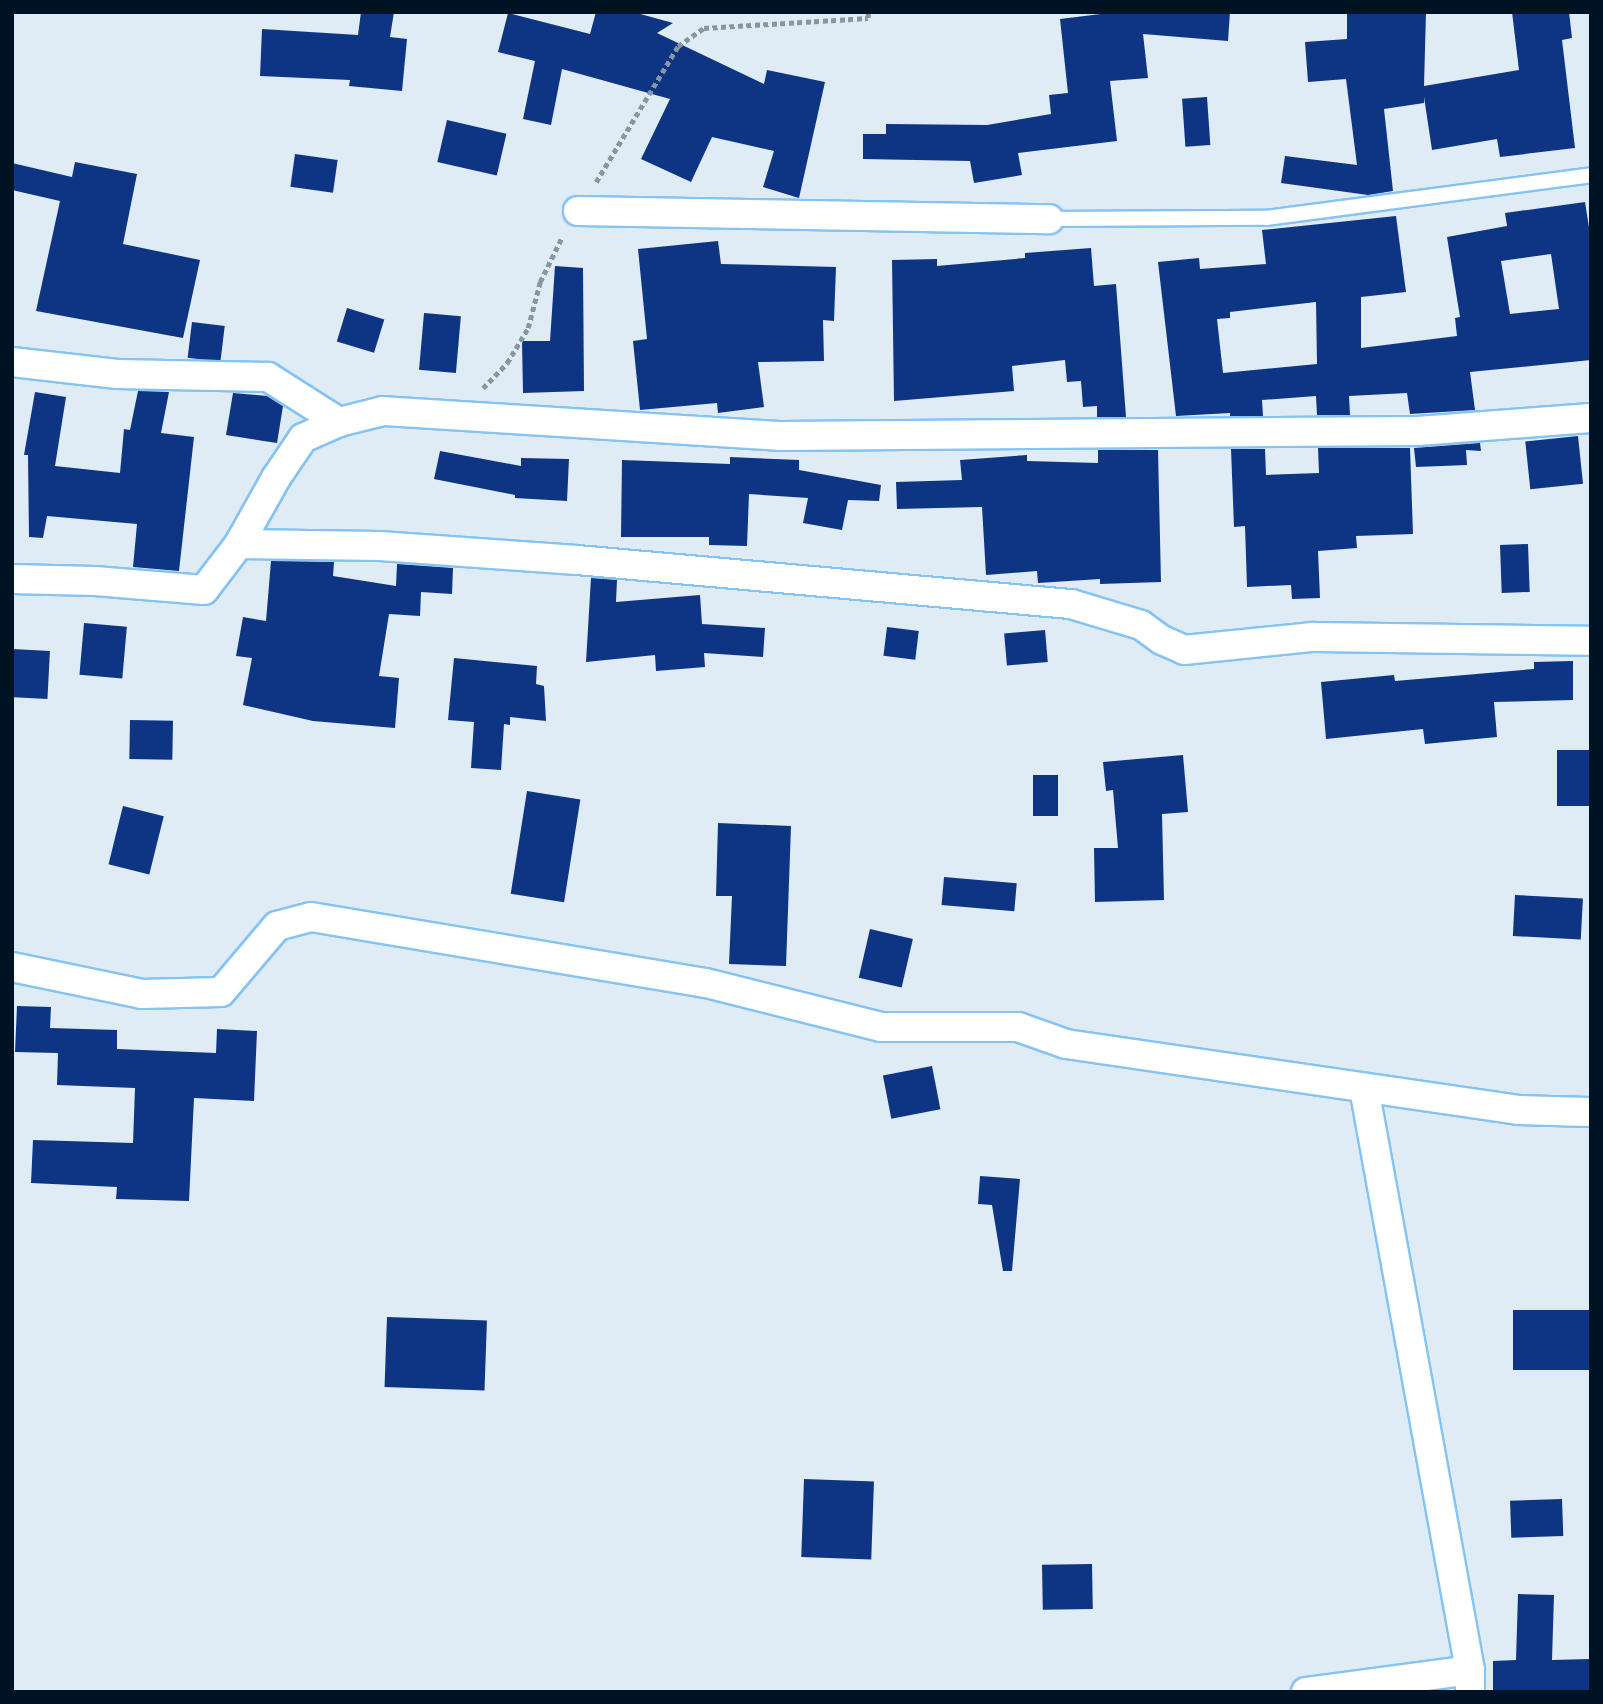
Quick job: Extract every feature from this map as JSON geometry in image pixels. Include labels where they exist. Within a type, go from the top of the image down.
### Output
[{"type":"street","points":[[578,211],[1049,219]]},
{"type":"street","points":[[12,362],[117,374],[268,377],[339,422]]},
{"type":"street","points":[[12,579],[95,581],[204,590],[239,544],[276,478],[303,438],[339,422],[383,411],[780,436],[936,437],[1418,431],[1591,418]]},
{"type":"street","points":[[239,544],[380,546],[577,560],[1070,604],[1141,625],[1162,640],[1184,650],[1313,637],[1591,641]]},
{"type":"street","points":[[12,967],[142,994],[221,992],[277,926],[311,917],[706,983],[881,1027],[1018,1027],[1066,1044],[1518,1110],[1591,1112]]},
{"type":"street","points":[[1306,1692],[1470,1681],[1364,1088]]},
{"type":"lane","points":[[1049,219],[1266,218],[1591,175]]},
{"type":"path","points":[[456,416],[507,363],[528,328],[540,282],[578,211],[678,46],[704,28],[868,18],[868,12]]},
{"type":"building","points":[[361,12],[394,12],[390,37],[407,39],[402,91],[349,86],[350,80],[260,76],[262,29],[358,35]]},
{"type":"building","points":[[596,12],[633,12],[673,23],[657,33],[764,84],[767,70],[825,82],[799,198],[763,187],[774,151],[712,137],[691,182],[641,159],[670,99],[562,69],[551,125],[523,119],[535,61],[498,52],[508,13],[590,34]]},
{"type":"building","points":[[1117,12],[1230,12],[1228,41],[1143,34],[1148,78],[1110,81],[1117,141],[1018,153],[1022,175],[974,183],[970,161],[863,159],[863,134],[886,134],[886,124],[987,125],[1051,114],[1049,95],[1068,93],[1060,19]]},
{"type":"building","points":[[1347,12],[1426,12],[1424,86],[1519,70],[1512,12],[1569,12],[1572,38],[1562,40],[1575,148],[1500,157],[1497,139],[1432,150],[1424,97],[1424,103],[1384,109],[1393,191],[1368,195],[1281,183],[1285,156],[1357,165],[1346,79],[1308,82],[1305,42],[1347,39]]},
{"type":"building","points":[[1207,97],[1210,145],[1185,147],[1182,99]]},
{"type":"building","points":[[447,120],[506,134],[497,176],[437,162]]},
{"type":"building","points":[[295,154],[338,160],[333,193],[290,187]]},
{"type":"building","points":[[75,162],[137,174],[123,244],[200,260],[183,338],[36,311],[60,201],[12,190],[12,163],[72,177]]},
{"type":"building","points":[[1585,202],[1591,240],[1591,360],[1470,372],[1475,410],[1410,414],[1407,393],[1349,396],[1350,415],[1317,415],[1316,396],[1262,400],[1263,416],[1230,416],[1230,413],[1176,416],[1158,262],[1199,258],[1200,269],[1266,264],[1262,230],[1396,216],[1406,292],[1361,297],[1361,348],[1457,336],[1455,318],[1460,317],[1447,237],[1507,226],[1505,213]],"holes":[[[1551,254],[1559,309],[1510,314],[1501,261]],[[1316,302],[1317,364],[1223,373],[1217,319],[1230,318],[1230,312]]]},
{"type":"building","points":[[718,241],[721,264],[836,267],[834,321],[823,320],[824,361],[758,362],[764,407],[718,413],[717,403],[640,410],[633,341],[647,339],[638,249]]},
{"type":"building","points":[[1091,248],[1094,286],[1116,284],[1126,417],[1097,417],[1097,406],[1083,407],[1081,381],[1067,382],[1065,360],[1012,366],[1014,391],[894,401],[892,260],[937,259],[937,266],[1025,258],[1025,253]]},
{"type":"building","points":[[555,266],[583,268],[584,391],[523,393],[522,341],[550,341]]},
{"type":"building","points":[[347,308],[384,319],[374,353],[337,341]]},
{"type":"building","points":[[424,313],[461,316],[456,373],[419,370]]},
{"type":"building","points":[[192,322],[225,326],[220,362],[188,358]]},
{"type":"building","points":[[138,391],[169,392],[161,433],[194,437],[179,571],[133,567],[137,524],[47,516],[43,538],[29,537],[28,455],[24,455],[35,392],[66,397],[55,466],[120,473],[124,429],[130,430]]},
{"type":"building","points":[[233,393],[267,396],[283,406],[277,443],[226,435]]},
{"type":"building","points":[[1578,436],[1583,484],[1530,489],[1525,442]]},
{"type":"building","points":[[1480,443],[1481,451],[1466,450],[1467,465],[1416,467],[1414,448]]},
{"type":"building","points":[[1318,448],[1410,448],[1413,534],[1356,536],[1357,548],[1318,551],[1320,598],[1292,599],[1291,585],[1247,587],[1245,526],[1234,527],[1231,449],[1265,449],[1266,475],[1319,473]]},
{"type":"building","points":[[1098,450],[1158,450],[1161,582],[1100,584],[1100,579],[1038,583],[1037,571],[986,575],[982,507],[897,509],[896,482],[962,480],[960,460],[1027,455],[1027,461],[1098,463]]},
{"type":"building","points":[[440,451],[521,466],[521,458],[569,459],[567,501],[515,498],[515,495],[434,479]]},
{"type":"building","points":[[730,457],[799,460],[799,470],[881,485],[879,501],[848,500],[842,530],[803,523],[808,498],[749,494],[747,546],[709,545],[709,537],[621,537],[622,460],[730,464]]},
{"type":"building","points":[[1528,544],[1530,592],[1502,593],[1500,545]]},
{"type":"building","points":[[271,561],[334,562],[333,576],[396,586],[397,564],[453,568],[452,594],[421,592],[420,616],[389,614],[379,676],[399,678],[395,728],[313,721],[243,705],[252,658],[236,656],[243,617],[266,621]]},
{"type":"building","points":[[591,578],[617,580],[616,602],[700,595],[702,624],[765,628],[763,657],[704,653],[705,667],[656,671],[655,655],[586,662]]},
{"type":"building","points":[[84,623],[127,627],[122,679],[79,675]]},
{"type":"building","points":[[887,627],[919,631],[915,660],[883,656]]},
{"type":"building","points":[[1045,630],[1048,662],[1007,665],[1004,634]]},
{"type":"building","points":[[12,649],[50,651],[47,699],[12,697]]},
{"type":"building","points":[[454,658],[537,666],[536,684],[544,686],[546,721],[510,717],[510,725],[504,724],[501,770],[471,768],[474,722],[448,720]]},
{"type":"building","points":[[1573,661],[1573,700],[1494,702],[1497,737],[1425,744],[1423,729],[1326,739],[1321,682],[1394,675],[1395,681],[1534,669],[1534,662]]},
{"type":"building","points":[[130,720],[173,721],[172,760],[129,759]]},
{"type":"building","points":[[1557,750],[1591,750],[1591,806],[1557,806]]},
{"type":"building","points":[[1183,755],[1188,812],[1162,814],[1164,900],[1095,902],[1094,848],[1118,848],[1113,790],[1106,791],[1103,762]]},
{"type":"building","points":[[1033,775],[1058,775],[1058,816],[1033,816]]},
{"type":"building","points":[[527,791],[580,799],[564,902],[511,894]]},
{"type":"building","points":[[123,806],[164,816],[149,874],[108,864]]},
{"type":"building","points":[[718,823],[791,826],[786,966],[729,964],[732,896],[716,896]]},
{"type":"building","points":[[944,877],[1017,883],[1014,911],[942,905]]},
{"type":"building","points":[[1515,895],[1583,899],[1581,940],[1513,936]]},
{"type":"building","points":[[870,929],[913,939],[902,988],[859,978]]},
{"type":"building","points":[[17,1006],[51,1007],[50,1028],[117,1030],[117,1049],[216,1053],[217,1029],[257,1031],[254,1101],[194,1098],[189,1201],[116,1199],[117,1187],[31,1183],[33,1140],[133,1143],[135,1088],[57,1085],[58,1053],[15,1052]]},
{"type":"building","points":[[932,1066],[940,1109],[891,1119],[883,1076]]},
{"type":"building","points":[[980,1176],[1020,1179],[1012,1271],[1003,1271],[992,1205],[978,1204]]},
{"type":"building","points":[[1513,1310],[1591,1310],[1591,1370],[1513,1370]]},
{"type":"building","points":[[387,1317],[487,1320],[484,1390],[385,1387]]},
{"type":"building","points":[[804,1479],[874,1481],[871,1559],[801,1557]]},
{"type":"building","points":[[1562,1499],[1563,1536],[1511,1538],[1510,1501]]},
{"type":"building","points":[[1092,1564],[1093,1609],[1043,1610],[1042,1565]]},
{"type":"building","points":[[1518,1594],[1554,1595],[1552,1660],[1591,1659],[1591,1692],[1493,1692],[1493,1661],[1516,1660]]}]
